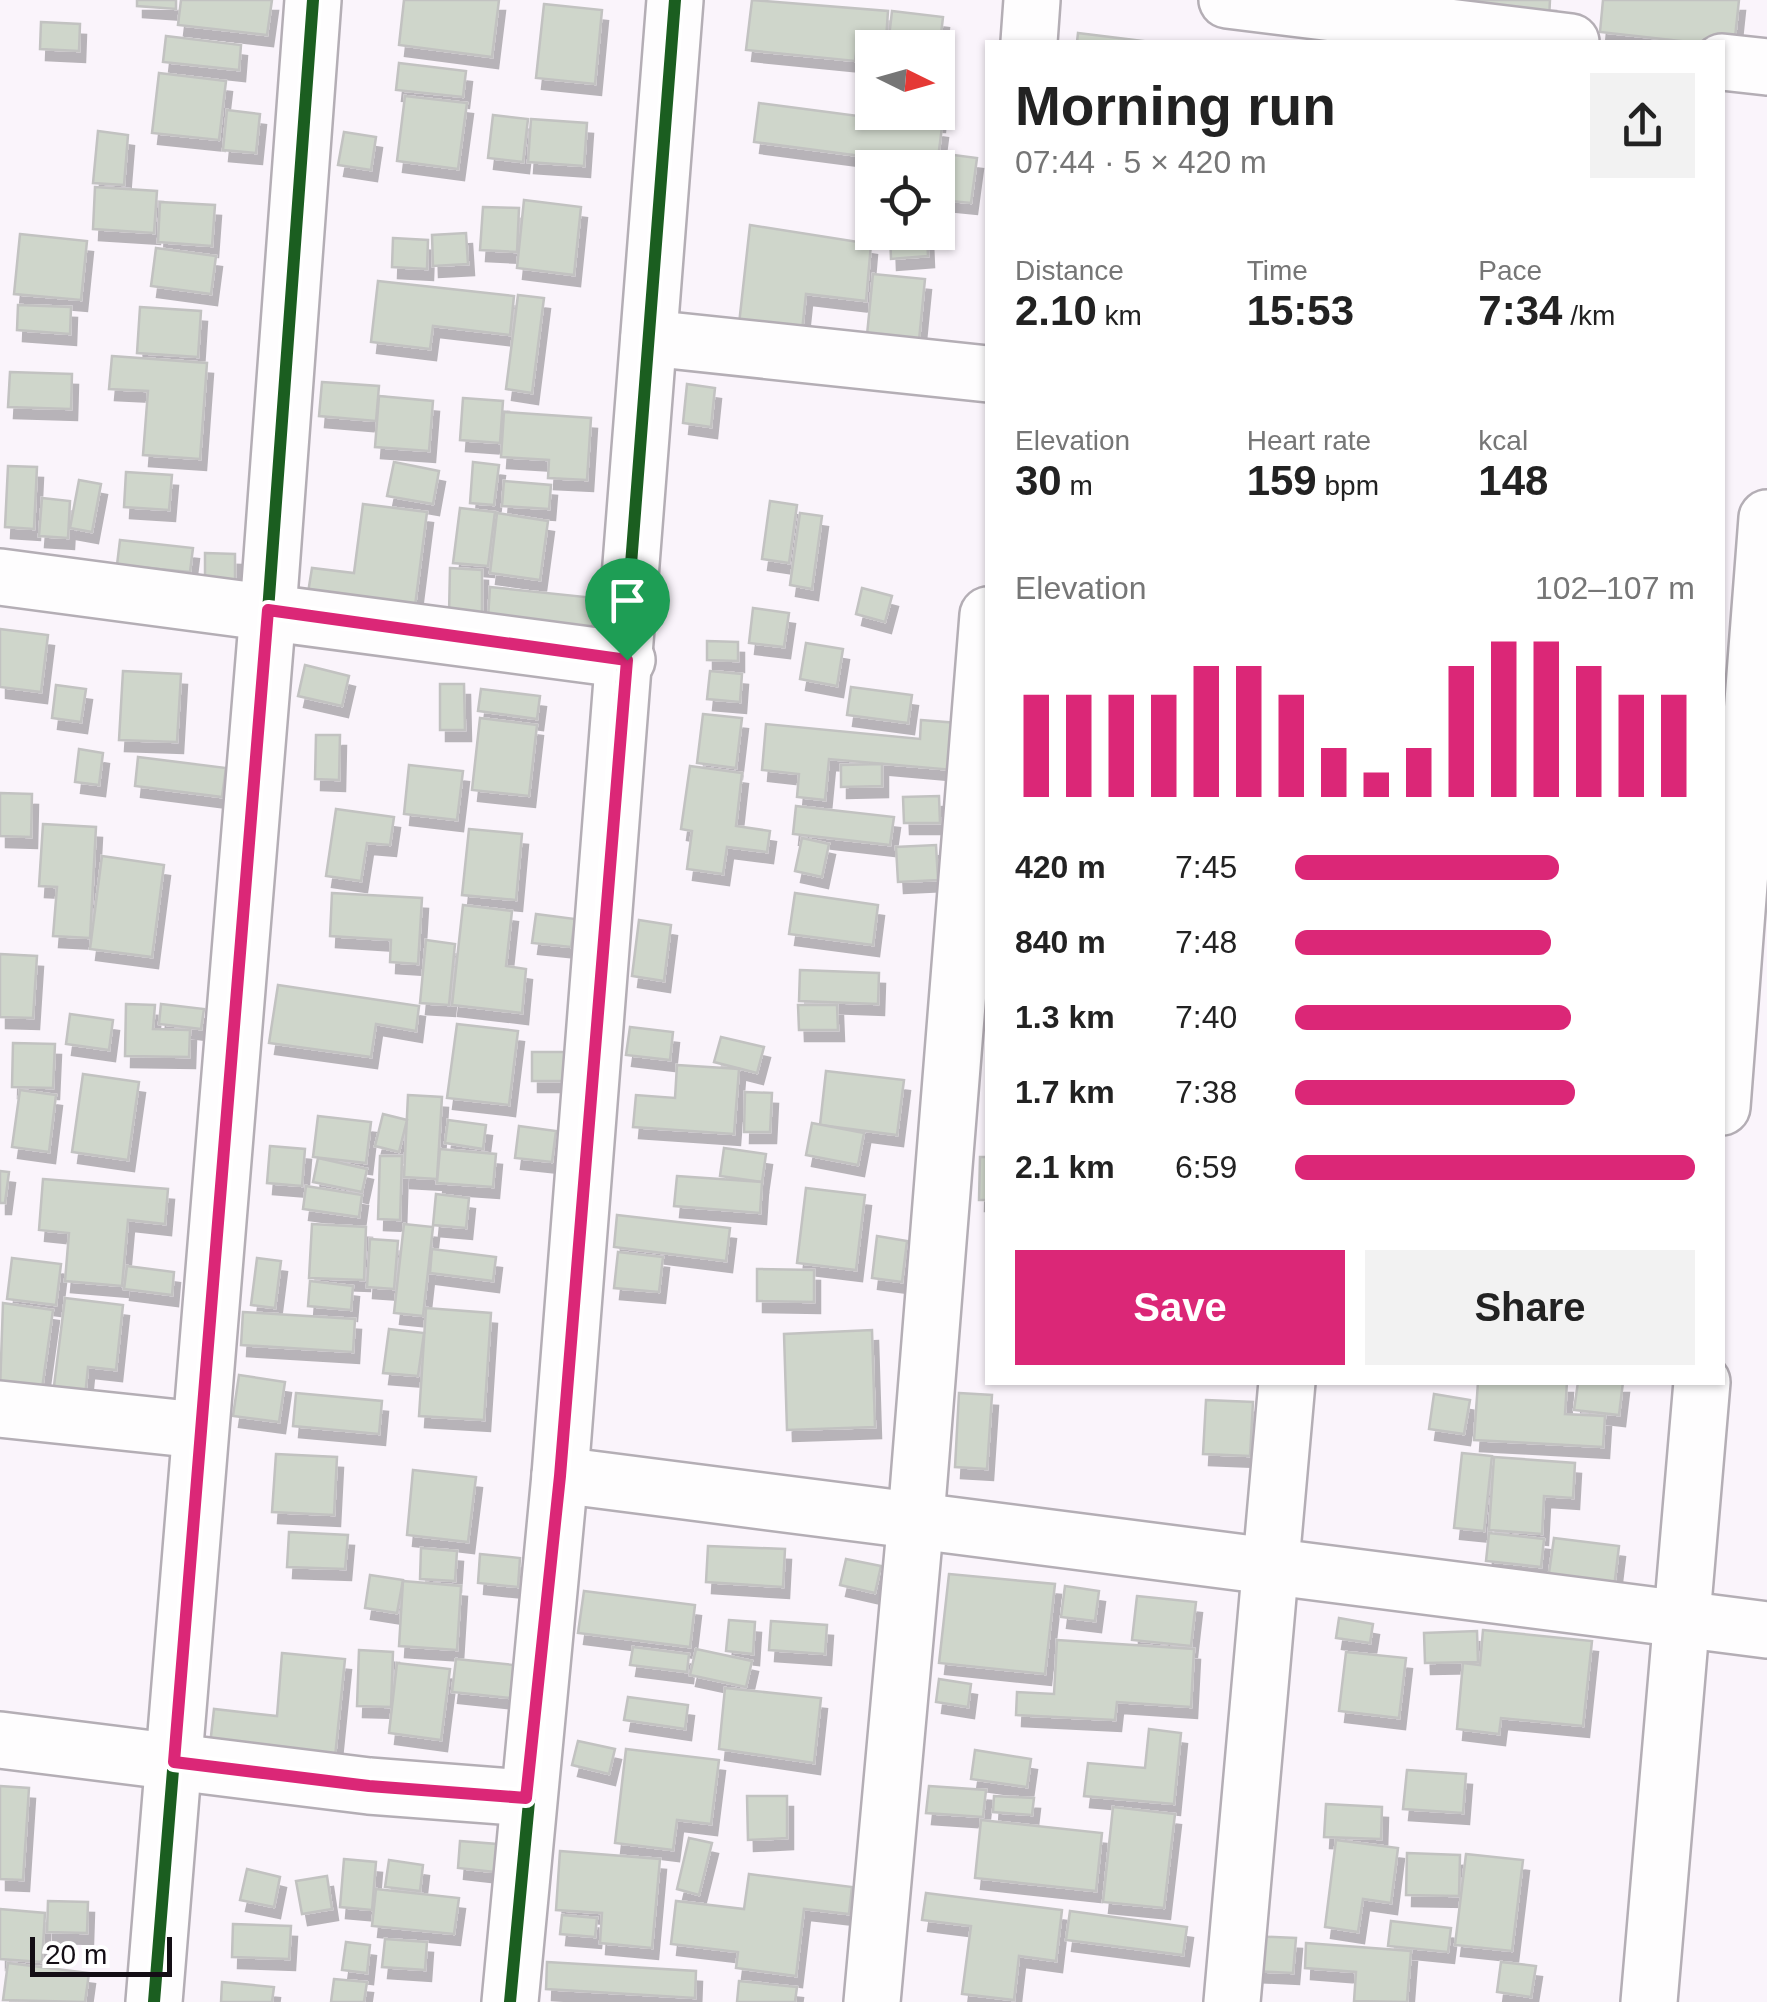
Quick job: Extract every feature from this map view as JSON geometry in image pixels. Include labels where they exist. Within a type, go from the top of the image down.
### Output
[{"type":"street","points":[[154,2002],[268,610],[313,0]]},
{"type":"street","points":[[510,2002],[526,1798],[560,1476],[627,660],[675,0]]},
{"type":"street","points":[[1029,40],[1032,0]]},
{"type":"street","points":[[1227,0],[1554,40]]},
{"type":"street","points":[[1725,62],[1767,67]]},
{"type":"street","points":[[648,338],[985,374]]},
{"type":"street","points":[[1725,1032],[1735,784],[1760,695],[1767,518]]},
{"type":"street","points":[[0,577],[627,660]]},
{"type":"street","points":[[872,2002],[985,699]]},
{"type":"street","points":[[1232,2002],[1287,1385]]},
{"type":"street","points":[[1649,2002],[1702,1385]]},
{"type":"street","points":[[0,1410],[198,1430]]},
{"type":"street","points":[[560,1476],[916,1518],[1767,1630]]},
{"type":"street","points":[[0,1740],[369,1786],[526,1798]]},
{"type":"building","points":[[137,0],[176,0],[176,9],[137,6]]},
{"type":"building","points":[[181,0],[272,0],[267,35],[178,25]]},
{"type":"building","points":[[404,0],[499,0],[492,57],[399,45]]},
{"type":"building","points":[[752,0],[888,11],[887,30],[855,30],[855,61],[746,50]]},
{"type":"building","points":[[1432,0],[1550,0],[1549,19]]},
{"type":"building","points":[[1603,0],[1739,0],[1734,47],[1725,46],[1725,40],[1671,40],[1600,32]]},
{"type":"building","points":[[544,4],[602,10],[595,84],[536,78]]},
{"type":"building","points":[[892,11],[943,17],[942,30],[890,30]]},
{"type":"building","points":[[41,22],[80,24],[79,51],[40,49]]},
{"type":"building","points":[[1078,33],[1135,40],[1077,40]]},
{"type":"building","points":[[166,36],[241,45],[239,70],[163,62]]},
{"type":"building","points":[[399,63],[466,71],[463,97],[396,90]]},
{"type":"building","points":[[159,73],[226,81],[219,140],[152,133]]},
{"type":"building","points":[[405,96],[467,103],[458,169],[397,161]]},
{"type":"building","points":[[759,103],[855,116],[855,130],[942,130],[939,150],[855,150],[855,155],[754,142]]},
{"type":"building","points":[[227,110],[260,114],[256,153],[223,150]]},
{"type":"building","points":[[493,115],[528,119],[523,162],[488,158]]},
{"type":"building","points":[[531,119],[587,123],[584,166],[528,162]]},
{"type":"building","points":[[98,131],[128,135],[124,185],[93,183]]},
{"type":"building","points":[[344,132],[376,137],[371,170],[338,165]]},
{"type":"building","points":[[955,155],[977,158],[971,203],[955,201]]},
{"type":"building","points":[[95,187],[157,191],[154,233],[93,229]]},
{"type":"building","points":[[524,200],[581,207],[574,275],[517,268]]},
{"type":"building","points":[[160,202],[215,205],[212,246],[158,242]]},
{"type":"building","points":[[483,207],[519,208],[517,252],[480,250]]},
{"type":"building","points":[[750,225],[855,241],[855,250],[870,250],[866,301],[806,294],[802,331],[739,324]]},
{"type":"building","points":[[466,233],[468,264],[433,266],[432,235]]},
{"type":"building","points":[[20,234],[87,241],[81,300],[14,294]]},
{"type":"building","points":[[393,238],[428,240],[427,269],[392,267]]},
{"type":"building","points":[[156,248],[216,256],[211,294],[151,286]]},
{"type":"building","points":[[891,250],[928,250],[928,256],[891,259]]},
{"type":"building","points":[[873,274],[925,279],[919,340],[867,335]]},
{"type":"building","points":[[378,281],[514,296],[510,335],[433,326],[430,349],[371,342]]},
{"type":"building","points":[[518,295],[544,298],[532,393],[506,389]]},
{"type":"building","points":[[18,305],[71,307],[70,334],[17,330]]},
{"type":"building","points":[[140,307],[201,311],[198,357],[137,353]]},
{"type":"building","points":[[112,356],[207,363],[200,459],[143,455],[148,391],[109,389]]},
{"type":"building","points":[[10,372],[72,374],[71,409],[8,407]]},
{"type":"building","points":[[322,382],[379,386],[376,421],[319,416]]},
{"type":"building","points":[[687,384],[715,388],[711,427],[683,423]]},
{"type":"building","points":[[379,396],[433,401],[429,451],[375,447]]},
{"type":"building","points":[[463,398],[503,401],[500,443],[460,440]]},
{"type":"building","points":[[504,412],[591,418],[587,480],[548,478],[549,460],[501,457]]},
{"type":"building","points":[[394,462],[439,471],[433,504],[387,496]]},
{"type":"building","points":[[473,462],[499,465],[494,505],[470,503]]},
{"type":"building","points":[[8,466],[37,467],[34,529],[5,527]]},
{"type":"building","points":[[126,472],[172,475],[169,510],[124,507]]},
{"type":"building","points":[[79,480],[101,484],[92,532],[70,528]]},
{"type":"building","points":[[504,481],[551,485],[549,509],[502,506]]},
{"type":"building","points":[[42,498],[70,501],[68,538],[39,536]]},
{"type":"building","points":[[770,501],[797,505],[789,563],[762,559]]},
{"type":"building","points":[[363,504],[427,512],[415,606],[308,593],[312,568],[354,573]]},
{"type":"building","points":[[460,508],[495,512],[488,566],[453,563]]},
{"type":"building","points":[[497,513],[548,521],[540,580],[490,573]]},
{"type":"building","points":[[800,513],[822,516],[812,589],[790,585]]},
{"type":"building","points":[[120,540],[193,548],[190,572],[117,565]]},
{"type":"building","points":[[205,553],[235,554],[235,580],[205,580]]},
{"type":"building","points":[[450,568],[482,570],[482,615],[449,614]]},
{"type":"building","points":[[490,587],[595,598],[590,649],[488,619]]},
{"type":"building","points":[[862,588],[892,596],[885,622],[856,614]]},
{"type":"building","points":[[753,608],[789,613],[784,647],[749,643]]},
{"type":"building","points":[[0,629],[48,635],[41,692],[0,687]]},
{"type":"building","points":[[707,641],[738,642],[738,661],[707,660]]},
{"type":"building","points":[[806,643],[843,649],[837,686],[800,679]]},
{"type":"building","points":[[305,665],[349,676],[342,706],[298,696]]},
{"type":"building","points":[[123,671],[181,674],[177,742],[119,740]]},
{"type":"building","points":[[710,671],[742,674],[740,702],[707,699]]},
{"type":"building","points":[[440,684],[464,684],[465,730],[440,730]]},
{"type":"building","points":[[56,685],[86,689],[81,722],[52,718]]},
{"type":"building","points":[[851,687],[912,695],[908,723],[847,715]]},
{"type":"building","points":[[481,689],[540,696],[537,719],[478,711]]},
{"type":"building","points":[[703,714],[742,718],[736,768],[697,763]]},
{"type":"building","points":[[480,718],[537,725],[529,796],[472,790]]},
{"type":"building","points":[[921,720],[958,723],[953,770],[829,759],[825,800],[797,797],[799,774],[762,770],[766,724],[920,739]]},
{"type":"building","points":[[316,735],[340,735],[339,780],[315,779]]},
{"type":"building","points":[[79,749],[103,753],[99,785],[75,782]]},
{"type":"building","points":[[138,757],[226,768],[222,797],[135,786]]},
{"type":"building","points":[[882,764],[882,786],[841,787],[841,765]]},
{"type":"building","points":[[409,765],[463,771],[457,820],[404,814]]},
{"type":"building","points":[[690,766],[742,773],[736,826],[770,831],[767,852],[727,847],[723,874],[687,869],[692,831],[681,829]]},
{"type":"building","points":[[0,793],[32,794],[31,837],[0,836]]},
{"type":"building","points":[[939,796],[940,823],[904,823],[903,797]]},
{"type":"building","points":[[796,806],[894,817],[890,845],[793,834]]},
{"type":"building","points":[[336,809],[394,817],[390,845],[367,843],[361,881],[326,876]]},
{"type":"building","points":[[43,824],[96,827],[90,938],[53,936],[57,887],[39,886]]},
{"type":"building","points":[[469,829],[522,834],[516,900],[462,895]]},
{"type":"building","points":[[802,838],[829,844],[822,877],[795,871]]},
{"type":"building","points":[[936,845],[938,880],[898,882],[896,847]]},
{"type":"building","points":[[102,856],[164,865],[152,957],[90,949]]},
{"type":"building","points":[[332,893],[422,898],[418,964],[390,962],[391,940],[330,936]]},
{"type":"building","points":[[795,893],[878,905],[873,945],[789,934]]},
{"type":"building","points":[[463,905],[512,911],[506,966],[526,969],[522,1013],[452,1005]]},
{"type":"building","points":[[536,914],[575,919],[571,947],[532,943]]},
{"type":"building","points":[[639,920],[671,925],[664,981],[632,976]]},
{"type":"building","points":[[426,940],[455,944],[449,1005],[420,1003]]},
{"type":"building","points":[[0,954],[37,956],[33,1018],[0,1017]]},
{"type":"building","points":[[800,970],[879,973],[878,1004],[799,1001]]},
{"type":"building","points":[[278,985],[419,1006],[416,1031],[376,1024],[371,1057],[269,1043]]},
{"type":"building","points":[[126,1004],[155,1005],[153,1029],[190,1030],[189,1057],[125,1056]]},
{"type":"building","points":[[161,1004],[204,1009],[201,1029],[159,1024]]},
{"type":"building","points":[[798,1005],[837,1005],[838,1030],[799,1030]]},
{"type":"building","points":[[70,1014],[113,1020],[109,1050],[66,1044]]},
{"type":"building","points":[[457,1024],[518,1031],[509,1105],[447,1098]]},
{"type":"building","points":[[630,1027],[673,1032],[670,1060],[626,1055]]},
{"type":"building","points":[[721,1037],[764,1047],[757,1073],[714,1062]]},
{"type":"building","points":[[13,1043],[55,1044],[53,1088],[12,1087]]},
{"type":"building","points":[[532,1052],[577,1052],[577,1081],[532,1081]]},
{"type":"building","points":[[677,1065],[739,1069],[734,1134],[633,1127],[636,1095],[675,1098]]},
{"type":"building","points":[[826,1071],[904,1080],[897,1135],[820,1125]]},
{"type":"building","points":[[83,1074],[139,1082],[128,1160],[72,1152]]},
{"type":"building","points":[[20,1090],[56,1095],[49,1152],[12,1147]]},
{"type":"building","points":[[745,1092],[772,1093],[770,1132],[744,1132]]},
{"type":"building","points":[[408,1095],[442,1097],[437,1179],[404,1177]]},
{"type":"building","points":[[383,1114],[407,1120],[399,1152],[375,1146]]},
{"type":"building","points":[[318,1116],[371,1122],[366,1163],[313,1157]]},
{"type":"building","points":[[448,1120],[486,1125],[483,1149],[445,1143]]},
{"type":"building","points":[[812,1123],[864,1133],[858,1165],[806,1155]]},
{"type":"building","points":[[519,1126],[556,1131],[552,1162],[515,1158]]},
{"type":"building","points":[[270,1146],[305,1149],[302,1186],[267,1183]]},
{"type":"building","points":[[724,1148],[766,1154],[762,1182],[720,1176]]},
{"type":"building","points":[[440,1149],[496,1154],[493,1187],[437,1183]]},
{"type":"building","points":[[380,1156],[402,1156],[400,1220],[378,1219]]},
{"type":"building","points":[[980,1157],[985,1157],[985,1200],[979,1200]]},
{"type":"building","points":[[318,1158],[367,1169],[362,1192],[313,1182]]},
{"type":"building","points":[[0,1171],[9,1172],[5,1203],[0,1203]]},
{"type":"building","points":[[677,1176],[762,1182],[760,1213],[674,1206]]},
{"type":"building","points":[[43,1179],[168,1189],[165,1224],[128,1220],[122,1286],[65,1281],[69,1233],[39,1230]]},
{"type":"building","points":[[306,1186],[362,1195],[359,1217],[303,1209]]},
{"type":"building","points":[[806,1188],[865,1195],[856,1270],[797,1263]]},
{"type":"building","points":[[436,1194],[469,1198],[466,1228],[433,1225]]},
{"type":"building","points":[[617,1215],[730,1228],[726,1261],[614,1247]]},
{"type":"building","points":[[312,1224],[366,1227],[364,1280],[309,1278]]},
{"type":"building","points":[[404,1224],[433,1227],[423,1316],[394,1313]]},
{"type":"building","points":[[877,1236],[907,1241],[902,1282],[872,1278]]},
{"type":"building","points":[[370,1239],[398,1241],[394,1289],[367,1287]]},
{"type":"building","points":[[432,1249],[496,1257],[493,1281],[430,1273]]},
{"type":"building","points":[[618,1252],[663,1257],[659,1292],[614,1288]]},
{"type":"building","points":[[12,1258],[61,1264],[56,1305],[7,1299]]},
{"type":"building","points":[[257,1258],[281,1261],[275,1308],[251,1305]]},
{"type":"building","points":[[127,1266],[174,1272],[172,1295],[124,1289]]},
{"type":"building","points":[[757,1269],[814,1270],[814,1302],[757,1301]]},
{"type":"building","points":[[310,1281],[353,1286],[351,1310],[308,1306]]},
{"type":"building","points":[[65,1298],[123,1305],[116,1370],[88,1367],[85,1397],[53,1394]]},
{"type":"building","points":[[3,1303],[53,1310],[41,1396],[0,1390]]},
{"type":"building","points":[[426,1308],[491,1313],[484,1420],[419,1416]]},
{"type":"building","points":[[243,1312],[355,1319],[353,1352],[241,1345]]},
{"type":"building","points":[[389,1329],[424,1333],[418,1376],[383,1373]]},
{"type":"building","points":[[872,1330],[875,1427],[787,1430],[784,1334]]},
{"type":"building","points":[[239,1375],[285,1382],[279,1422],[233,1416]]},
{"type":"building","points":[[1478,1385],[1567,1385],[1565,1414],[1605,1416],[1603,1447],[1474,1440]]},
{"type":"building","points":[[1578,1385],[1623,1385],[1619,1415],[1574,1410]]},
{"type":"building","points":[[296,1393],[382,1401],[379,1434],[293,1426]]},
{"type":"building","points":[[959,1393],[992,1395],[987,1469],[955,1467]]},
{"type":"building","points":[[1434,1394],[1470,1400],[1464,1434],[1429,1429]]},
{"type":"building","points":[[1206,1400],[1253,1402],[1250,1456],[1203,1454]]},
{"type":"building","points":[[1462,1453],[1492,1456],[1484,1531],[1454,1528]]},
{"type":"building","points":[[276,1454],[337,1457],[334,1515],[272,1512]]},
{"type":"building","points":[[1494,1457],[1575,1463],[1573,1498],[1544,1496],[1542,1534],[1489,1530]]},
{"type":"building","points":[[413,1470],[476,1477],[468,1542],[407,1535]]},
{"type":"building","points":[[289,1532],[348,1535],[345,1569],[287,1567]]},
{"type":"building","points":[[1489,1533],[1544,1539],[1541,1567],[1486,1561]]},
{"type":"building","points":[[1554,1538],[1619,1546],[1614,1588],[1548,1580]]},
{"type":"building","points":[[708,1546],[785,1549],[783,1587],[706,1582]]},
{"type":"building","points":[[421,1548],[457,1551],[455,1581],[420,1579]]},
{"type":"building","points":[[480,1554],[520,1558],[518,1587],[478,1583]]},
{"type":"building","points":[[846,1559],[881,1566],[875,1593],[840,1585]]},
{"type":"building","points":[[949,1574],[1055,1584],[1045,1674],[939,1663]]},
{"type":"building","points":[[370,1575],[403,1580],[397,1613],[365,1608]]},
{"type":"building","points":[[403,1581],[461,1586],[457,1650],[399,1646]]},
{"type":"building","points":[[1065,1586],[1099,1591],[1095,1621],[1061,1617]]},
{"type":"building","points":[[584,1591],[695,1605],[690,1647],[578,1633]]},
{"type":"building","points":[[1137,1596],[1196,1602],[1191,1646],[1132,1640]]},
{"type":"building","points":[[1339,1618],[1373,1624],[1370,1643],[1336,1638]]},
{"type":"building","points":[[729,1620],[755,1622],[753,1654],[726,1651]]},
{"type":"building","points":[[771,1621],[827,1625],[825,1654],[769,1650]]},
{"type":"building","points":[[1483,1630],[1592,1641],[1583,1726],[1501,1718],[1499,1734],[1457,1729],[1463,1663],[1480,1665]]},
{"type":"building","points":[[1477,1631],[1478,1662],[1425,1663],[1424,1633]]},
{"type":"building","points":[[1057,1640],[1194,1649],[1191,1707],[1117,1702],[1115,1720],[1016,1715],[1017,1692],[1054,1694]]},
{"type":"building","points":[[633,1647],[689,1654],[687,1672],[630,1665]]},
{"type":"building","points":[[696,1649],[752,1661],[746,1687],[690,1675]]},
{"type":"building","points":[[359,1650],[393,1652],[391,1707],[357,1706]]},
{"type":"building","points":[[1346,1652],[1406,1658],[1399,1718],[1339,1711]]},
{"type":"building","points":[[282,1653],[345,1659],[335,1757],[210,1745],[214,1709],[277,1716]]},
{"type":"building","points":[[456,1659],[514,1665],[510,1698],[452,1692]]},
{"type":"building","points":[[397,1663],[450,1669],[441,1740],[389,1733]]},
{"type":"building","points":[[939,1679],[971,1684],[968,1707],[936,1702]]},
{"type":"building","points":[[725,1688],[821,1698],[814,1763],[719,1749]]},
{"type":"building","points":[[628,1697],[688,1705],[685,1729],[624,1720]]},
{"type":"building","points":[[1149,1729],[1181,1733],[1174,1804],[1084,1796],[1088,1763],[1145,1768]]},
{"type":"building","points":[[578,1741],[615,1749],[609,1774],[572,1765]]},
{"type":"building","points":[[626,1749],[719,1760],[711,1824],[677,1820],[673,1850],[615,1843]]},
{"type":"building","points":[[975,1750],[1031,1759],[1027,1787],[971,1779]]},
{"type":"building","points":[[1407,1770],[1466,1774],[1463,1813],[1403,1809]]},
{"type":"building","points":[[0,1786],[29,1788],[23,1880],[0,1879]]},
{"type":"building","points":[[929,1786],[986,1790],[983,1817],[926,1813]]},
{"type":"building","points":[[747,1796],[787,1796],[787,1838],[748,1840]]},
{"type":"building","points":[[994,1796],[1034,1798],[1032,1815],[993,1812]]},
{"type":"building","points":[[1326,1804],[1382,1807],[1381,1839],[1324,1837]]},
{"type":"building","points":[[1113,1807],[1175,1814],[1164,1908],[1103,1902]]},
{"type":"building","points":[[981,1820],[1102,1833],[1096,1891],[975,1878]]},
{"type":"building","points":[[689,1838],[712,1843],[699,1895],[677,1889]]},
{"type":"building","points":[[1336,1840],[1398,1848],[1391,1903],[1363,1899],[1358,1932],[1325,1927]]},
{"type":"building","points":[[460,1841],[497,1844],[495,1872],[458,1868]]},
{"type":"building","points":[[560,1851],[660,1859],[652,1948],[600,1943],[602,1913],[556,1910]]},
{"type":"building","points":[[1407,1853],[1460,1855],[1459,1896],[1406,1895]]},
{"type":"building","points":[[1466,1854],[1523,1860],[1512,1951],[1455,1945]]},
{"type":"building","points":[[344,1859],[376,1862],[372,1910],[340,1907]]},
{"type":"building","points":[[389,1860],[423,1865],[420,1891],[385,1887]]},
{"type":"building","points":[[247,1869],[280,1877],[274,1907],[240,1900]]},
{"type":"building","points":[[749,1874],[852,1887],[849,1914],[804,1909],[796,1976],[736,1968],[738,1952],[671,1944],[676,1901],[744,1909]]},
{"type":"building","points":[[327,1876],[332,1909],[302,1914],[296,1881]]},
{"type":"building","points":[[376,1889],[459,1898],[454,1934],[372,1926]]},
{"type":"building","points":[[926,1893],[1062,1910],[1056,1961],[1019,1956],[1014,2000],[962,1994],[971,1926],[922,1920]]},
{"type":"building","points":[[48,1901],[88,1902],[87,1933],[47,1932]]},
{"type":"building","points":[[0,1909],[45,1913],[42,1962],[0,1959]]},
{"type":"building","points":[[1070,1911],[1187,1927],[1183,1955],[1066,1940]]},
{"type":"building","points":[[562,1915],[597,1918],[595,1937],[560,1934]]},
{"type":"building","points":[[1391,1921],[1451,1928],[1448,1952],[1388,1946]]},
{"type":"building","points":[[233,1924],[291,1926],[289,1959],[232,1957]]},
{"type":"building","points":[[1253,1936],[1296,1938],[1293,1973],[1251,1971]]},
{"type":"building","points":[[385,1939],[427,1942],[425,1970],[382,1967]]},
{"type":"building","points":[[346,1942],[370,1945],[367,1973],[342,1970]]},
{"type":"building","points":[[1306,1943],[1411,1951],[1407,2002],[1354,2001],[1356,1972],[1305,1968]]},
{"type":"building","points":[[547,1962],[696,1971],[695,1998],[546,1989]]},
{"type":"building","points":[[1501,1962],[1536,1966],[1531,1997],[1497,1992]]},
{"type":"building","points":[[8,1963],[89,1973],[85,2002],[3,2000]]},
{"type":"building","points":[[334,1979],[367,1982],[364,2002],[331,2002]]},
{"type":"building","points":[[739,1981],[797,1987],[795,2002],[737,2002]]},
{"type":"building","points":[[222,1982],[274,1987],[272,2002],[221,2002]]},
{"type":"cycle path","points":[[154,2002],[268,611],[313,0]]},
{"type":"cycle path","points":[[510,2002],[560,1475],[675,0]]},
{"type":"route","points":[[268,610],[627,660],[560,1476],[526,1798],[369,1786],[174,1762],[198,1430],[268,610]]}]
